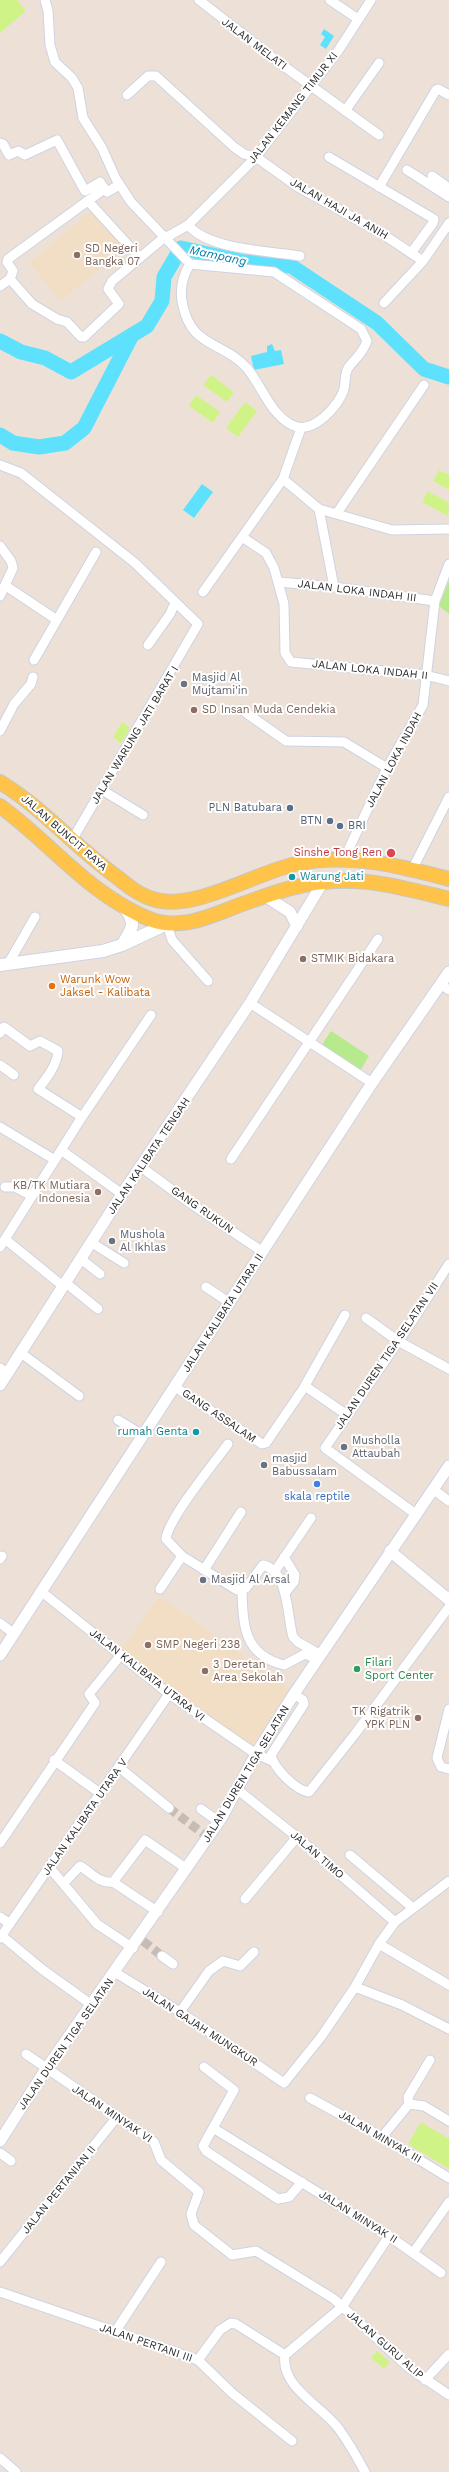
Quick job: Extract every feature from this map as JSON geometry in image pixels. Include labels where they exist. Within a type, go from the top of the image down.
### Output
[{"type":"main road","name":"JALAN BUNCIT RAYA","points":[[0,782],[30,802],[71,842],[144,896],[170,903],[195,899],[277,869],[300,863],[344,859],[389,864],[449,879]]},
{"type":"main road","name":"JALAN BUNCIT RAYA","points":[[0,806],[38,836],[71,869],[121,904],[147,918],[167,924]]},
{"type":"main road","points":[[4,965],[39,964],[122,945],[167,924],[196,920],[265,896],[323,882],[364,880],[449,899]]},
{"type":"main road","points":[[121,904],[132,917],[133,922],[132,928],[122,945]]},
{"type":"street","points":[[45,0],[48,11],[50,45],[55,62],[72,78],[78,88],[83,118],[102,148],[119,185],[131,202],[169,238],[188,260],[274,272],[361,329],[367,341],[363,353],[348,368],[339,399],[322,419],[301,428],[292,425],[280,415],[264,395],[256,380],[246,367],[213,346],[190,327],[182,298],[183,279],[188,260]]},
{"type":"street","name":"JALAN MELATI","points":[[199,0],[245,37],[379,135]]},
{"type":"street","points":[[330,0],[358,19]]},
{"type":"street","name":"JALAN KEMANG TIMUR XI","points":[[10,279],[32,304],[57,320],[67,322],[81,337],[84,336],[119,304],[108,289],[109,285],[135,260],[185,227],[256,157],[311,85],[371,0]]},
{"type":"street","points":[[345,111],[379,63]]},
{"type":"street","name":"JALAN HAJI JA ANIH","points":[[127,95],[148,76],[156,76],[234,147],[244,154],[256,157],[298,187],[380,232],[423,260]]},
{"type":"street","points":[[379,187],[436,90],[438,88],[449,95]]},
{"type":"street","points":[[0,143],[3,144],[9,155],[18,151],[24,155],[57,140],[85,191],[100,182],[104,189],[108,192],[119,185]]},
{"type":"street","points":[[329,157],[434,219],[433,223],[414,249]]},
{"type":"street","points":[[407,170],[449,197]]},
{"type":"street","points":[[432,176],[449,188]]},
{"type":"street","points":[[0,286],[10,279],[14,272],[8,262],[8,259],[104,189]]},
{"type":"street","points":[[88,201],[140,258]]},
{"type":"street","points":[[384,303],[423,260],[449,223]]},
{"type":"street","points":[[185,227],[234,247],[300,256]]},
{"type":"street","points":[[337,513],[424,385]]},
{"type":"street","points":[[203,592],[283,479],[301,428]]},
{"type":"street","points":[[0,465],[13,468],[28,478],[135,563],[175,603],[170,614],[148,645]]},
{"type":"street","points":[[283,479],[319,509],[392,530],[449,529]]},
{"type":"street","points":[[319,509],[334,587]]},
{"type":"street","points":[[242,537],[270,557],[279,582]]},
{"type":"street","points":[[0,546],[11,561],[13,568],[6,586],[0,596]]},
{"type":"street","points":[[34,660],[96,552]]},
{"type":"street","name":"JALAN LOKA INDAH","points":[[344,859],[387,768],[423,705],[425,675],[435,601],[449,564]]},
{"type":"street","name":"JALAN LOKA INDAH III","points":[[279,582],[334,587],[435,601]]},
{"type":"street","name":"JALAN LOKA INDAH II","points":[[279,582],[285,623],[285,653],[291,662],[425,675],[449,681]]},
{"type":"street","points":[[6,586],[57,620]]},
{"type":"street","name":"JALAN WARUNG JATI BARAT I","points":[[71,842],[198,627],[196,620],[175,603]]},
{"type":"street","points":[[0,731],[14,704],[31,684],[33,677]]},
{"type":"street","points":[[242,710],[286,741],[344,742],[387,768]]},
{"type":"street","points":[[102,790],[143,815]]},
{"type":"street","points":[[412,870],[449,797]]},
{"type":"street","name":"JALAN KALIBATA TENGAH","points":[[0,1385],[4,1371],[21,1353],[122,1194],[142,1167],[250,1003],[323,882]]},
{"type":"street","points":[[265,896],[290,912],[297,926]]},
{"type":"street","points":[[4,965],[35,917]]},
{"type":"street","points":[[167,924],[172,940],[208,981]]},
{"type":"street","points":[[231,1159],[378,939]]},
{"type":"street","name":"JALAN KALIBATA UTARA II","points":[[0,1655],[372,1083],[445,988],[449,972]]},
{"type":"street","points":[[250,1003],[372,1083]]},
{"type":"street","points":[[0,1247],[82,1117],[151,1015]]},
{"type":"street","points":[[0,1033],[4,1027],[30,1046],[40,1041],[48,1043],[58,1051],[58,1059],[38,1089],[82,1117]]},
{"type":"street","points":[[0,1065],[14,1075]]},
{"type":"street","points":[[0,1127],[55,1160]]},
{"type":"street","points":[[61,1150],[122,1194]]},
{"type":"street","name":"GANG RUKUN","points":[[142,1167],[190,1203],[263,1252]]},
{"type":"street","points":[[5,1187],[15,1187],[32,1196]]},
{"type":"street","points":[[5,1239],[98,1309]]},
{"type":"street","points":[[92,1243],[124,1263]]},
{"type":"street","points":[[82,1259],[100,1274]]},
{"type":"street","name":"JALAN DUREN TIGA SELATAN VII","points":[[417,1515],[325,1448],[449,1264]]},
{"type":"street","points":[[206,1287],[230,1303]]},
{"type":"street","points":[[345,1315],[305,1386],[347,1415]]},
{"type":"street","points":[[366,1318],[398,1340],[449,1369]]},
{"type":"street","points":[[21,1353],[79,1396]]},
{"type":"street","name":"GANG ASSALAM","points":[[175,1387],[262,1444],[269,1438],[305,1386]]},
{"type":"street","points":[[118,1420],[144,1435]]},
{"type":"street","points":[[228,1444],[179,1512],[166,1535],[169,1544],[182,1556],[224,1584],[242,1590]]},
{"type":"street","name":"JALAN DUREN TIGA SELATAN","points":[[0,2141],[46,2070],[133,1948],[142,1940],[158,1912],[219,1822],[238,1790],[256,1754],[294,1694],[449,1466]]},
{"type":"street","points":[[434,1490],[449,1501]]},
{"type":"street","points":[[204,1570],[241,1512]]},
{"type":"street","points":[[275,1571],[311,1518]]},
{"type":"street","points":[[390,1551],[449,1600]]},
{"type":"street","points":[[160,1589],[182,1556]]},
{"type":"street","points":[[284,1557],[295,1575],[294,1582],[285,1593]]},
{"type":"street","points":[[263,1565],[275,1571],[285,1593],[293,1637],[318,1657],[305,1654],[284,1665],[264,1658],[254,1650],[244,1625],[242,1590],[263,1565]]},
{"type":"street","name":"JALAN KALIBATA UTARA VI","points":[[42,1592],[120,1656],[170,1694],[256,1754],[272,1761]]},
{"type":"street","points":[[294,1694],[304,1704],[272,1752],[272,1761],[300,1789],[311,1791],[449,1607]]},
{"type":"street","points":[[0,1623],[14,1634]]},
{"type":"street","points":[[300,1656],[306,1647]]},
{"type":"street","points":[[0,1843],[54,1760],[95,1703],[89,1694],[120,1656]]},
{"type":"street","name":"JALAN KALIBATA UTARA V","points":[[1,1937],[102,1794],[170,1694]]},
{"type":"street","points":[[449,1709],[437,1758],[441,1766],[449,1769]]},
{"type":"street","points":[[54,1760],[102,1794]]},
{"type":"street","points":[[120,1768],[169,1808]]},
{"type":"street","name":"JALAN TIMO","points":[[238,1790],[297,1837],[395,1922]]},
{"type":"street","points":[[201,1809],[219,1822]]},
{"type":"street","points":[[245,1899],[297,1837]]},
{"type":"street","points":[[113,1882],[145,1840],[187,1869]]},
{"type":"street","points":[[350,1855],[414,1908]]},
{"type":"street","points":[[64,1883],[80,1866],[101,1881],[106,1883],[113,1882],[158,1912]]},
{"type":"street","points":[[50,1868],[97,1924],[133,1948]]},
{"type":"street","points":[[449,1881],[395,1922],[379,1944],[355,1987],[402,2005],[449,2029]]},
{"type":"street","points":[[0,1917],[10,1924]]},
{"type":"street","points":[[1,1937],[43,1970],[92,2005]]},
{"type":"street","points":[[379,1944],[449,1985]]},
{"type":"street","points":[[180,2012],[209,1971],[223,1962],[240,1966],[254,1952]]},
{"type":"street","points":[[162,1956],[173,1964]]},
{"type":"street","name":"JALAN GAJAH MUNGKUR","points":[[116,1972],[180,2012],[284,2083],[321,2037],[355,1987]]},
{"type":"street","name":"JALAN MINYAK VI","points":[[26,2054],[46,2070],[154,2142],[161,2160],[197,2189],[199,2195],[191,2214],[194,2225],[229,2254],[236,2256],[256,2251],[313,2285],[342,2307]]},
{"type":"street","points":[[382,2137],[409,2104],[408,2097],[430,2060]]},
{"type":"street","points":[[204,2067],[234,2090],[203,2146],[206,2151],[272,2196],[282,2199],[289,2197],[302,2182]]},
{"type":"street","name":"JALAN MINYAK III","points":[[310,2098],[382,2137],[449,2178]]},
{"type":"street","points":[[409,2104],[424,2106],[449,2121]]},
{"type":"street","name":"JALAN PERTANIAN II","points":[[0,2262],[117,2117]]},
{"type":"street","name":"JALAN MINYAK II","points":[[213,2128],[389,2236],[441,2273]]},
{"type":"street","points":[[0,2153],[11,2161]]},
{"type":"street","points":[[413,2253],[449,2202]]},
{"type":"street","points":[[365,2472],[339,2429],[288,2377],[284,2363],[285,2355],[342,2307],[389,2236]]},
{"type":"street","points":[[115,2332],[160,2262]]},
{"type":"street","name":"JALAN PERTANI III","points":[[0,2292],[198,2360],[232,2393],[292,2441]]},
{"type":"street","name":"JALAN GURU ALIP","points":[[342,2307],[425,2380],[449,2396]]},
{"type":"street","points":[[198,2360],[220,2330],[231,2323],[236,2324],[285,2355]]},
{"type":"street","points":[[425,2380],[449,2354]]},
{"type":"street","points":[[0,2458],[16,2472]]},
{"type":"shaded area","name":"SD Negeri Bangka 07","points":[[93,209],[124,248],[61,301],[29,263]]},
{"type":"shaded area","name":"3 Deretan Area Sekolah","points":[[159,1596],[291,1690],[252,1747],[120,1651]]},
{"type":"green space","points":[[0,0],[17,0],[26,11],[0,33]]},
{"type":"green space","points":[[211,375],[234,392],[227,402],[203,385]]},
{"type":"green space","points":[[196,395],[220,412],[213,423],[189,406]]},
{"type":"green space","points":[[245,402],[257,411],[238,437],[226,428]]},
{"type":"green space","points":[[439,470],[449,475],[449,490],[433,481]]},
{"type":"green space","points":[[428,491],[449,503],[448,516],[422,502]]},
{"type":"green space","points":[[449,581],[449,614],[439,606]]},
{"type":"green space","points":[[122,722],[130,728],[121,743],[113,737]]},
{"type":"green space","points":[[331,1031],[369,1056],[360,1071],[321,1046]]},
{"type":"green space","points":[[421,2122],[449,2139],[449,2169],[408,2144]]},
{"type":"green space","points":[[377,2351],[390,2362],[384,2369],[371,2358]]},
{"type":"water","points":[[324,29],[334,36],[326,49],[320,45],[325,37],[321,34]]},
{"type":"water","points":[[272,344],[275,351],[281,350],[284,364],[254,370],[251,356],[267,352],[267,346]]},
{"type":"water","points":[[202,484],[213,492],[194,518],[183,510]]},
{"type":"waterway","name":"Mampang","points":[[0,341],[21,352],[45,358],[71,372],[147,326],[162,301],[164,277],[181,248],[244,262],[262,262],[291,266],[377,323],[424,369],[449,377]]},
{"type":"waterway","points":[[0,435],[13,443],[39,447],[65,443],[84,428],[132,335]]},
{"type":"tunnel","points":[[169,1808],[209,1838]]},
{"type":"tunnel","points":[[143,1941],[162,1956]]},
{"type":"place","name":"SD Negeri Bangka 07","points":[[77,255]]},
{"type":"place","name":"Masjid Al Mujtami'in","points":[[184,684]]},
{"type":"place","name":"SD Insan Muda Cendekia","points":[[194,710]]},
{"type":"place","name":"PLN Batubara","points":[[290,808]]},
{"type":"place","name":"BTN","points":[[330,821]]},
{"type":"place","name":"BRI","points":[[340,826]]},
{"type":"place","name":"Sinshe Tong Ren","points":[[391,853]]},
{"type":"place","name":"Warung Jati","points":[[292,877]]},
{"type":"place","name":"STMIK Bidakara","points":[[303,959]]},
{"type":"place","name":"Warunk Wow Jaksel - Kalibata","points":[[52,986]]},
{"type":"place","name":"KB/TK Mutiara Indonesia","points":[[98,1192]]},
{"type":"place","name":"Mushola Al Ikhlas","points":[[112,1241]]},
{"type":"place","name":"rumah Genta","points":[[196,1432]]},
{"type":"place","name":"Musholla Attaubah","points":[[344,1447]]},
{"type":"place","name":"masjid Babussalam","points":[[264,1465]]},
{"type":"place","name":"skala reptile","points":[[317,1484]]},
{"type":"place","name":"Masjid Al Arsal","points":[[203,1580]]},
{"type":"place","name":"SMP Negeri 238","points":[[148,1645]]},
{"type":"place","name":"Filari Sport Center","points":[[357,1669]]},
{"type":"place","name":"3 Deretan Area Sekolah","points":[[205,1671]]},
{"type":"place","name":"TK Rigatrik YPK PLN","points":[[418,1718]]}]
